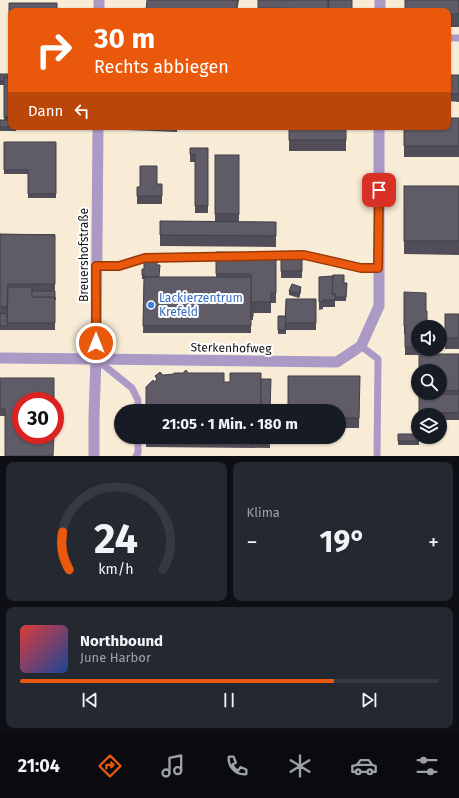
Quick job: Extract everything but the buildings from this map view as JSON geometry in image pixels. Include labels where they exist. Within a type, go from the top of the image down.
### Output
[{"type":"street","name":"Breuershofstraße","points":[[94,456],[98,130]]},
{"type":"street","points":[[361,346],[379,306],[379,130]]},
{"type":"street","name":"Sterkenhofweg","points":[[0,358],[338,362],[361,346]]},
{"type":"lane","points":[[265,256],[304,255],[361,268],[378,268]]},
{"type":"lane","points":[[96,266],[119,266],[145,258],[233,256]]},
{"type":"lane","points":[[361,346],[378,359],[377,456]]},
{"type":"lane","points":[[96,359],[132,388],[138,400],[138,404]]},
{"type":"lane","points":[[136,456],[138,454],[138,444]]},
{"type":"shaded area","points":[[0,0],[459,0],[459,456],[0,456]]},
{"type":"place","name":"Lackierzentrum Krefeld","points":[[151,305]]},
{"type":"route","points":[[96,343],[96,266],[119,266],[145,258],[304,255],[361,268],[378,268],[379,190]]}]
